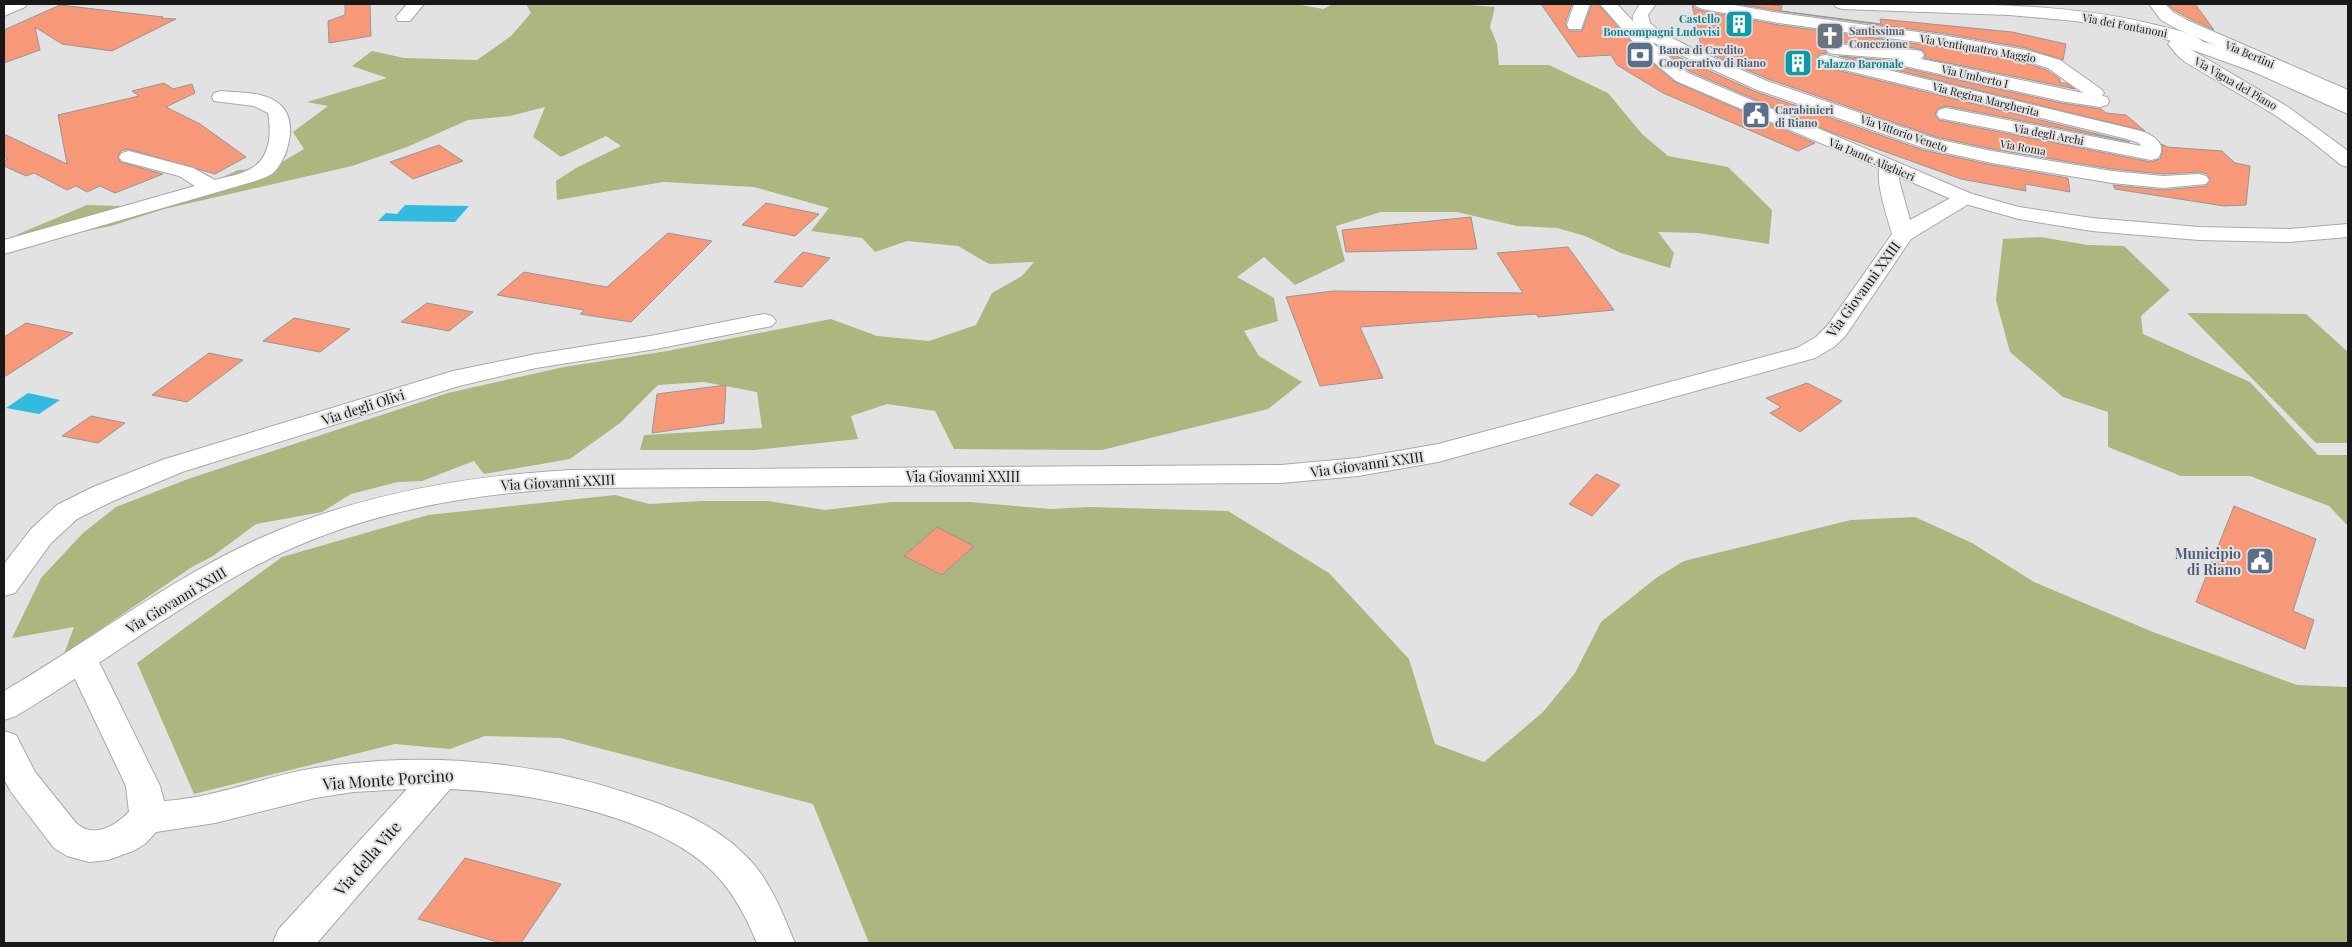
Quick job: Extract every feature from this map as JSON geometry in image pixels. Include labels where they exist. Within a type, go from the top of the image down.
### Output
[{"type":"street","points":[[4,11],[19,4]]},
{"type":"street","points":[[404,17],[416,4]]},
{"type":"street","points":[[1575,25],[1582,4]]},
{"type":"street","points":[[1643,31],[1639,18],[1643,8],[1648,4]]},
{"type":"street","name":"Via Ventiquattro Maggio","points":[[1703,4],[2026,55],[2054,64],[2098,97]]},
{"type":"street","name":"Via dei Fontanoni","points":[[1842,4],[1948,5],[2041,11],[2136,26],[2179,37],[2197,45]]},
{"type":"street","name":"Via Bertini","points":[[2157,4],[2167,16],[2183,25],[2348,97]]},
{"type":"street","name":"Via Dante Alighieri","points":[[1611,5],[1643,31],[1667,67],[1682,77],[1965,198]]},
{"type":"street","name":"Via Vittorio Veneto","points":[[1643,31],[1737,75],[1869,121]]},
{"type":"street","name":"Via Vigna del Piano","points":[[2348,108],[2245,63],[2197,45],[2183,42],[2177,44],[2184,52],[2203,65],[2294,118],[2348,160]]},
{"type":"street","points":[[1837,52],[2040,72]]},
{"type":"street","name":"Via Umberto I","points":[[1837,52],[2061,95],[2098,97]]},
{"type":"street","name":"Via Regina Margherita","points":[[1837,52],[2149,147]]},
{"type":"street","points":[[5,247],[245,178],[263,170],[273,159],[279,140],[279,117],[273,107],[256,101],[221,98]]},
{"type":"street","name":"Via degli Archi","points":[[1946,114],[2149,147]]},
{"type":"street","name":"Via Roma","points":[[1869,121],[2123,165],[2176,183],[2199,180]]},
{"type":"street","points":[[130,157],[180,170],[212,187]]},
{"type":"street","name":"Via Giovanni XXIII","points":[[1889,166],[1890,180],[1902,234]]},
{"type":"street","points":[[1965,198],[2024,215],[2140,230],[2235,234],[2348,231]]},
{"type":"street","name":"Via Giovanni XXIII","points":[[4,707],[82,660],[173,600],[268,548],[347,517],[412,500],[463,490],[509,483],[571,479],[1282,474],[1358,467],[1438,453],[1806,353],[1825,342],[1837,330],[1902,234],[1965,198]]},
{"type":"street","name":"Via degli Olivi","points":[[4,585],[41,536],[67,512],[103,494],[172,466],[453,379],[536,361],[656,342],[764,321]]},
{"type":"street","points":[[82,660],[107,716],[143,786],[147,806],[147,819]]},
{"type":"street","name":"Via Monte Porcino","points":[[4,745],[23,782],[63,834],[75,843],[97,846],[114,843],[132,832],[147,819],[215,808],[316,783],[379,776],[442,773],[513,779],[545,784],[589,795],[658,817],[716,850],[733,865],[755,896],[776,943]]},
{"type":"street","name":"Via della Vite","points":[[292,943],[442,773]]},
{"type":"green space","points":[[526,4],[1296,4],[1323,9],[1333,4],[1457,4],[1495,7],[1490,27],[1497,44],[1499,65],[1549,65],[1608,93],[1642,134],[1668,156],[1728,167],[1772,210],[1769,244],[1698,233],[1658,232],[1674,253],[1670,268],[1621,253],[1585,236],[1557,228],[1517,226],[1457,212],[1381,212],[1336,226],[1345,261],[1295,285],[1264,257],[1237,277],[1274,298],[1278,321],[1244,331],[1259,356],[1302,382],[1268,409],[1102,450],[954,449],[935,411],[887,404],[851,416],[858,439],[754,450],[640,450],[644,435],[762,428],[757,392],[704,382],[658,385],[620,423],[570,459],[484,474],[474,461],[422,481],[398,482],[351,494],[322,512],[256,524],[213,556],[192,567],[64,654],[74,627],[12,638],[41,578],[83,533],[116,507],[188,479],[448,393],[564,367],[667,351],[831,319],[877,336],[929,341],[976,325],[992,293],[1022,276],[1034,262],[989,264],[958,246],[907,241],[875,252],[862,238],[811,231],[829,208],[754,187],[663,182],[557,200],[556,181],[576,168],[621,146],[606,136],[561,157],[533,137],[545,107],[510,116],[468,120],[407,147],[352,166],[164,209],[111,226],[40,240],[16,235],[87,205],[122,206],[162,201],[195,190],[238,170],[272,168],[304,149],[293,132],[328,106],[307,102],[387,78],[352,66],[372,51],[404,58],[477,60],[511,36],[531,13]]},
{"type":"green space","points":[[2040,237],[2088,245],[2124,246],[2170,290],[2141,316],[2143,334],[2250,382],[2318,455],[2348,455],[2348,526],[2329,506],[2250,476],[2181,476],[2108,447],[2108,412],[2063,397],[2010,352],[1996,300],[2003,239]]},
{"type":"green space","points":[[2187,313],[2306,314],[2348,352],[2348,443],[2316,443]]},
{"type":"green space","points":[[615,495],[649,504],[702,501],[768,501],[825,510],[892,502],[970,502],[1050,509],[1090,507],[1228,511],[1329,573],[1409,659],[1435,744],[1484,762],[1543,712],[1575,673],[1601,622],[1656,578],[1684,561],[1851,520],[1915,517],[1972,543],[2034,582],[2153,632],[2297,685],[2348,687],[2348,943],[869,943],[813,804],[560,738],[485,736],[450,749],[395,744],[194,794],[137,663],[282,557],[428,515]]},
{"type":"water","points":[[405,205],[469,206],[455,222],[378,221],[386,213],[397,214]]},
{"type":"water","points":[[28,393],[60,400],[39,414],[6,408]]},
{"type":"building","points":[[345,4],[370,4],[371,36],[329,43],[328,21],[345,15]]},
{"type":"building","points":[[1541,4],[1572,4],[1565,24],[1569,31],[1582,31],[1592,4],[1598,4],[1643,55],[1675,82],[1815,143],[1798,151],[1663,93],[1617,65],[1611,55],[1578,57]]},
{"type":"building","points":[[1692,4],[1696,9],[1703,11],[1779,25],[1947,48],[2023,62],[2047,70],[2060,79],[2060,83],[2066,83],[2075,89],[1924,58],[1926,55],[1922,50],[1915,48],[1835,42],[1828,44],[1824,49],[1827,53],[1820,54],[1815,60],[1820,66],[2130,142],[1946,106],[1937,109],[1935,115],[1939,120],[2151,162],[2160,159],[2162,144],[2167,147],[2222,151],[2235,163],[2250,166],[2246,205],[2224,206],[2115,189],[2113,185],[2163,190],[2206,186],[2210,179],[2207,174],[2200,172],[2163,174],[2112,169],[1992,149],[1936,137],[1768,79],[1694,47],[1701,46]]},
{"type":"building","points":[[1737,4],[1768,4],[1782,6],[1781,11],[1881,24],[1880,19],[2012,32],[2066,44],[2063,60],[2026,48],[1947,34],[1779,11]]},
{"type":"building","points":[[2167,4],[2195,4],[2214,30],[2190,19]]},
{"type":"building","points":[[60,5],[176,19],[112,51],[62,44],[35,27],[40,50],[4,63],[4,30]]},
{"type":"building","points":[[1663,50],[1754,91],[1923,150],[1992,165],[2068,178],[2070,192],[2025,184],[2026,191],[1961,179],[1833,133],[1689,71]]},
{"type":"building","points":[[1839,56],[1895,61],[1900,67],[2061,103],[2101,109],[2106,113],[2126,115],[2145,131]]},
{"type":"building","points":[[164,83],[173,89],[192,84],[195,93],[166,107],[200,124],[246,157],[215,174],[128,149],[121,151],[118,156],[120,162],[163,174],[115,193],[100,186],[87,192],[76,186],[67,190],[34,173],[26,176],[4,166],[4,161],[8,159],[4,157],[4,134],[67,164],[58,115],[139,96],[132,91]]},
{"type":"building","points":[[439,145],[463,161],[413,179],[390,162]]},
{"type":"building","points":[[766,203],[819,214],[795,236],[742,225]]},
{"type":"building","points":[[1471,217],[1477,249],[1346,252],[1342,230]]},
{"type":"building","points":[[668,233],[712,241],[631,322],[580,314],[584,310],[497,295],[524,272],[607,287]]},
{"type":"building","points":[[1568,247],[1614,310],[1538,317],[1536,314],[1360,327],[1383,378],[1320,386],[1286,297],[1333,291],[1523,293],[1497,253]]},
{"type":"building","points":[[803,252],[830,258],[802,287],[774,282]]},
{"type":"building","points":[[427,303],[473,312],[449,331],[401,322]]},
{"type":"building","points":[[294,318],[350,329],[320,352],[263,341]]},
{"type":"building","points":[[26,323],[73,333],[4,377],[4,337]]},
{"type":"building","points":[[209,353],[243,360],[187,402],[152,395]]},
{"type":"building","points":[[1807,383],[1842,401],[1800,432],[1770,413],[1781,407],[1766,398]]},
{"type":"building","points":[[726,385],[724,423],[652,433],[657,394]]},
{"type":"building","points":[[91,416],[125,423],[98,443],[62,436]]},
{"type":"building","points":[[1596,474],[1620,485],[1592,516],[1569,504]]},
{"type":"building","name":"Municipio di Riano","points":[[2234,506],[2316,539],[2293,611],[2314,620],[2305,649],[2196,602]]},
{"type":"building","points":[[937,527],[974,546],[942,575],[904,556]]},
{"type":"building","points":[[465,858],[561,884],[521,943],[501,943],[418,919]]},
{"type":"place","name":"Castello Boncompagni Ludovisi","points":[[1739,24]]},
{"type":"place","name":"Santissima Concezione","points":[[1830,36]]},
{"type":"place","name":"Banca di Credito Cooperativo di Riano","points":[[1640,55]]},
{"type":"place","name":"Palazzo Baronale","points":[[1798,63]]},
{"type":"place","name":"Carabinieri di Riano","points":[[1756,115]]},
{"type":"place","name":"Municipio di Riano","points":[[2260,561]]}]
